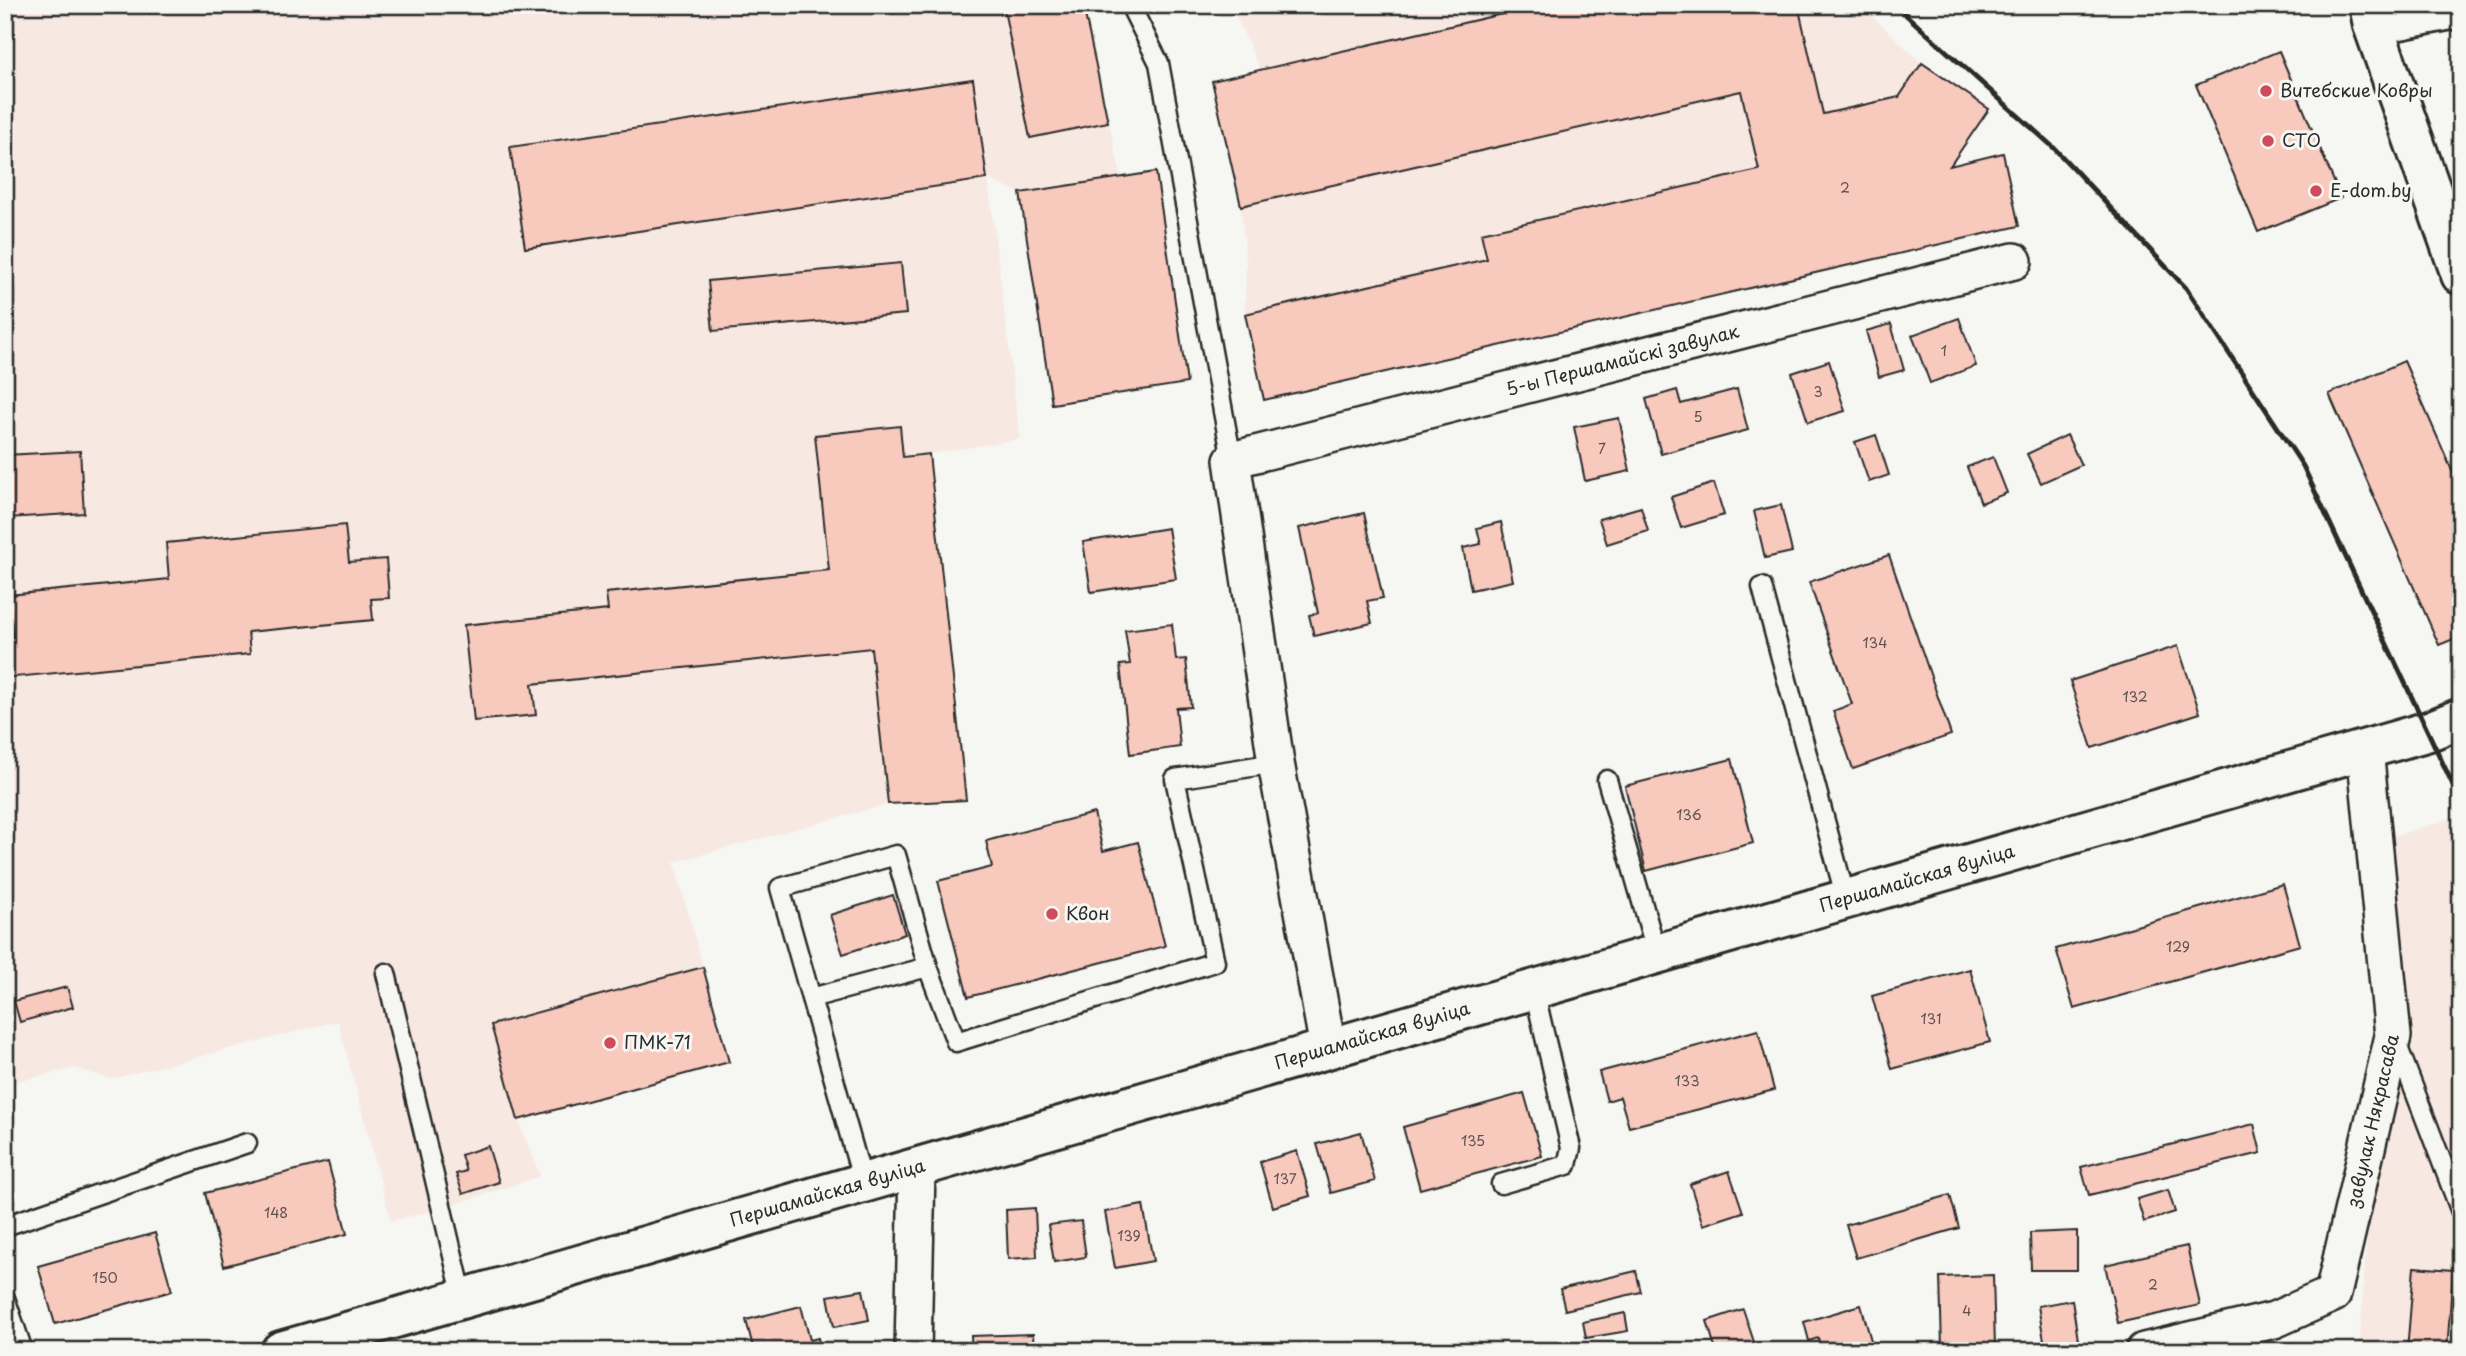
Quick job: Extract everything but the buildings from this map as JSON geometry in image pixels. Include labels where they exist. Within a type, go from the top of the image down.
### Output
[{"type":"street","points":[[2461,8],[2371,15],[2461,275]]},
{"type":"street","name":"5-ы Першамайскі завулак","points":[[1232,460],[2014,261]]},
{"type":"street","points":[[1232,460],[1276,763],[1328,1048]]},
{"type":"street","name":"Першамайская вуліца","points":[[281,1351],[2429,731],[2461,718]]},
{"type":"street","name":"завулак Някрасава","points":[[2144,1351],[2274,1320],[2333,1294],[2393,1036],[2365,749]]},
{"type":"street","points":[[913,1351],[917,1169]]},
{"type":"lane","points":[[1130,5],[1159,63],[1232,460]]},
{"type":"lane","points":[[1762,587],[1846,899]]},
{"type":"lane","points":[[863,1182],[780,888],[895,855],[928,967],[956,1042],[1215,962],[1175,779],[1276,763]]},
{"type":"lane","points":[[1607,780],[1657,954]]},
{"type":"lane","points":[[811,998],[928,967]]},
{"type":"lane","points":[[386,973],[463,1298]]},
{"type":"lane","points":[[1501,1184],[1567,1165],[1571,1148],[1534,990]]},
{"type":"lane","points":[[2393,1036],[2461,1212]]},
{"type":"lane","points":[[5,1226],[247,1143]]},
{"type":"lane","points":[[5,1298],[23,1351]]},
{"type":"shaded area","name":"ПМК-71","points":[[5,5],[1083,5],[1121,177],[1020,193],[988,179],[1020,439],[929,454],[966,800],[888,804],[674,862],[729,1062],[518,1120],[540,1176],[443,1208],[391,1221],[338,1021],[111,1079],[75,1068],[5,1084]]},
{"type":"shaded area","points":[[1231,5],[1860,5],[1922,63],[1989,109],[1951,165],[2003,153],[2019,226],[1264,400],[1245,314],[1246,262],[1241,206],[1212,81],[1260,69]]},
{"type":"shaded area","points":[[2461,815],[2461,1351],[2359,1351],[2395,836]]},
{"type":"railway","points":[[1895,5],[2053,147],[2186,288],[2303,466],[2461,802]]},
{"type":"place","name":"Витебские Ковры","points":[[2266,91]]},
{"type":"place","name":"СТО","points":[[2268,141]]},
{"type":"place","name":"E-dom.by","points":[[2316,191]]},
{"type":"place","name":"Квон","points":[[1052,914]]},
{"type":"place","name":"ПМК-71","points":[[610,1043]]}]
